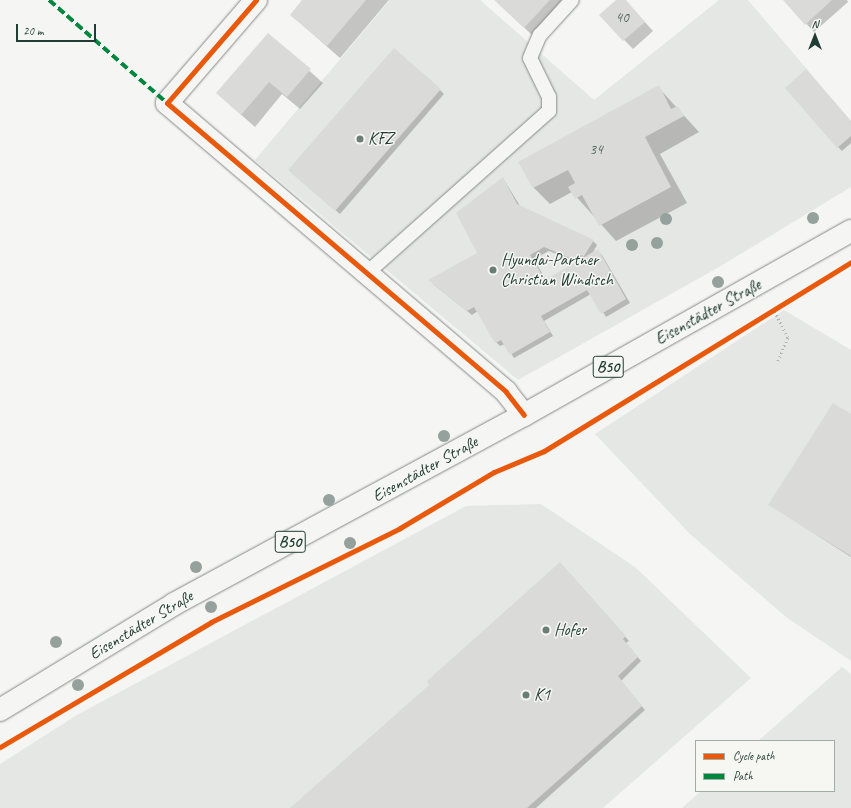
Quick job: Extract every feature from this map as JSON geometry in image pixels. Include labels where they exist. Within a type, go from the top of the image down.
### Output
[{"type":"main road","points":[[256,0],[167,103],[506,392],[524,415]]},
{"type":"main road","name":"Eisenstädter Straße","points":[[0,710],[174,604],[524,415],[851,231]]},
{"type":"lane","points":[[367,273],[549,111],[549,97],[530,58],[540,35],[572,0]]},
{"type":"path","points":[[0,747],[211,622],[400,528],[494,472],[544,451],[773,308],[851,262]]},
{"type":"path","points":[[773,308],[788,338],[778,362]]},
{"type":"shaded area","points":[[390,0],[480,0],[594,100],[719,0],[748,0],[851,121],[851,187],[719,267],[518,380],[255,160]]},
{"type":"shaded area","points":[[784,310],[851,350],[851,661],[786,617],[690,534],[595,434]]},
{"type":"shaded area","points":[[541,504],[635,567],[751,678],[603,808],[0,808],[0,764],[77,715],[466,506]]},
{"type":"shaded area","points":[[842,667],[851,674],[851,808],[682,808],[700,792],[835,792],[835,740],[759,740]]},
{"type":"building","points":[[302,0],[366,0],[327,46],[290,15]]},
{"type":"building","points":[[494,0],[550,0],[524,28]]},
{"type":"building","points":[[616,0],[626,0],[645,22],[623,41],[599,15]]},
{"type":"building","points":[[783,0],[832,0],[805,25]]},
{"type":"building","points":[[268,33],[311,69],[287,97],[269,82],[241,115],[216,93]]},
{"type":"building","points":[[394,48],[441,89],[335,211],[288,170]]},
{"type":"building","points":[[806,69],[851,121],[851,136],[837,148],[785,88]]},
{"type":"building","points":[[659,85],[671,109],[678,106],[684,116],[645,137],[671,187],[599,226],[582,195],[575,199],[568,187],[575,183],[568,170],[533,188],[518,162]]},
{"type":"building","name":"Hyundai-Partner Christian Windisch","points":[[503,177],[517,204],[594,240],[584,256],[579,255],[575,260],[544,247],[530,255],[545,280],[598,249],[626,299],[601,314],[587,290],[541,316],[550,332],[510,355],[501,340],[495,343],[474,307],[467,311],[428,280],[477,253],[456,213]]},
{"type":"building","points":[[833,403],[851,414],[851,556],[768,505]]},
{"type":"building","name":"K1","points":[[560,562],[626,636],[623,639],[638,657],[618,676],[642,706],[527,808],[290,808],[429,685],[427,681]]},
{"type":"marked path","points":[[49,0],[167,103]]},
{"type":"cycle path","points":[[256,0],[167,103],[506,392],[524,415]]},
{"type":"cycle path","points":[[0,747],[211,622],[400,528],[494,472],[544,451],[851,262]]},
{"type":"place","name":"KFZ","points":[[360,139]]},
{"type":"place","name":"Hyundai-Partner Christian Windisch","points":[[493,270]]},
{"type":"place","name":"Hofer","points":[[546,630]]},
{"type":"place","name":"K1","points":[[526,695]]}]
